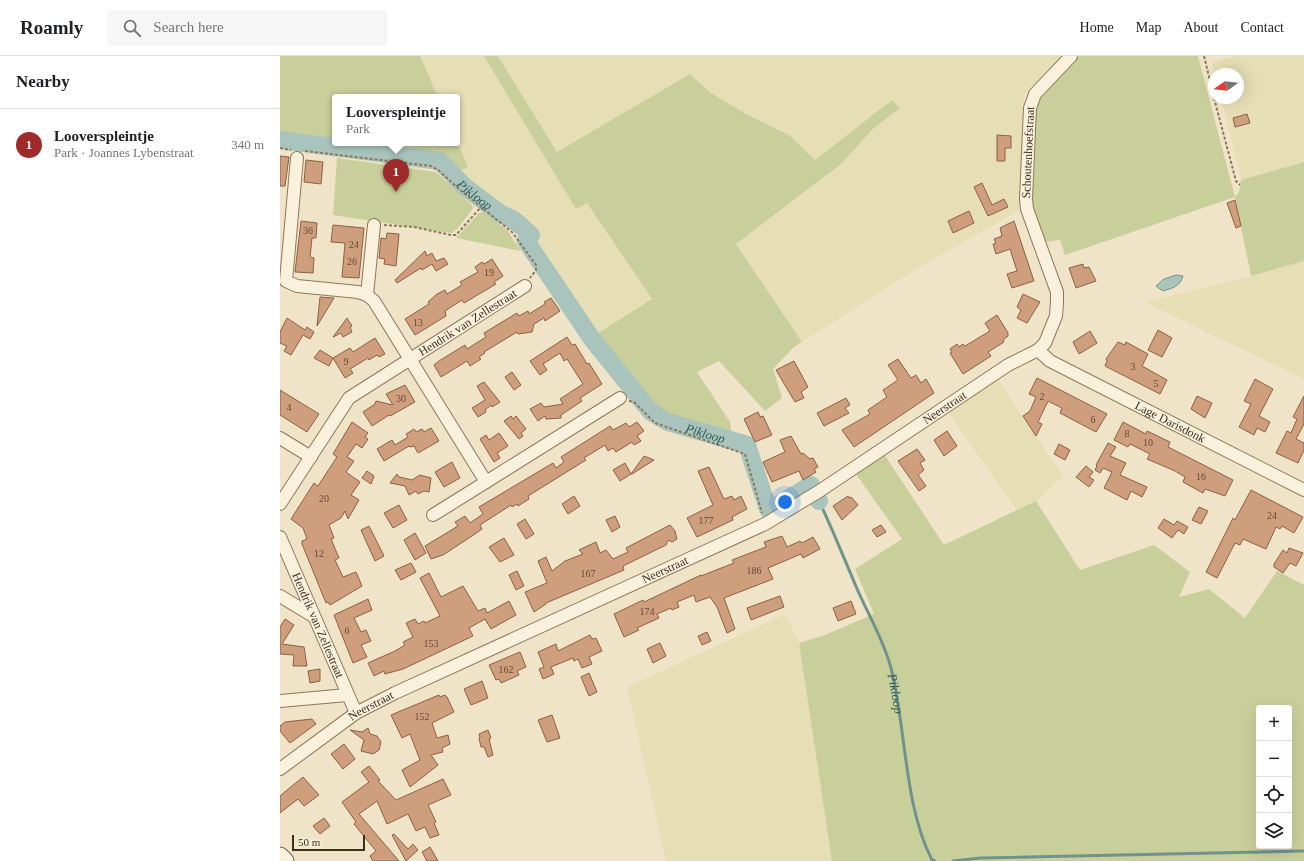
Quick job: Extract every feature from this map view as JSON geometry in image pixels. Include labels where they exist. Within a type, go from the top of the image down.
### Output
[{"type":"street","name":"Schoutenhoefstraat","points":[[1038,350],[1045,343],[1056,316],[1057,292],[1027,209],[1030,108],[1035,94],[1071,56]]},
{"type":"street","points":[[297,158],[286,281],[297,286],[358,292],[367,295],[374,301],[410,358]]},
{"type":"street","points":[[367,295],[374,225]]},
{"type":"street","name":"Hendrik van Zellestraat","points":[[280,504],[350,398],[410,358],[525,286]]},
{"type":"street","name":"Lage Darisdonk","points":[[1038,350],[1050,360],[1064,368],[1304,490]]},
{"type":"street","name":"Neerstraat","points":[[280,769],[356,713],[395,693],[765,524],[814,494],[1008,365],[1038,350]]},
{"type":"street","name":"Hendrik van Zellestraat","points":[[410,358],[486,482]]},
{"type":"street","points":[[433,515],[620,398]]},
{"type":"street","points":[[280,438],[311,457]]},
{"type":"street","name":"Hendrik van Zellestraat","points":[[280,537],[356,713]]},
{"type":"street","points":[[280,596],[313,616]]},
{"type":"street","points":[[280,700],[347,695]]},
{"type":"street","points":[[280,856],[285,861]]},
{"type":"path","points":[[1204,56],[1208,72]]},
{"type":"path","points":[[1216,104],[1236,182],[1240,185]]},
{"type":"path","points":[[280,148],[432,166],[512,232],[536,264],[536,270],[525,286]]},
{"type":"path","points":[[374,225],[414,227],[456,235],[481,207]]},
{"type":"path","points":[[620,398],[634,402],[655,423],[745,454],[765,524]]},
{"type":"shaded area","points":[[420,56],[484,56],[576,208],[587,203],[652,299],[592,337],[522,233],[502,212],[476,193],[454,173],[468,167],[459,146],[460,94],[437,94]]},
{"type":"shaded area","points":[[498,56],[1061,56],[1024,95],[1023,208],[918,268],[802,342],[736,244],[841,164],[873,129],[899,109],[892,100],[815,160],[789,135],[746,114],[711,93],[690,74],[557,152]]},
{"type":"shaded area","points":[[1235,56],[1304,56],[1304,162],[1241,180],[1222,104],[1244,104],[1244,68],[1213,68],[1212,63]]},
{"type":"shaded area","points":[[1304,261],[1304,379],[1145,302],[1251,276]]},
{"type":"shaded area","points":[[996,377],[1063,476],[1036,501],[1017,511],[948,412]]},
{"type":"shaded area","points":[[786,614],[799,643],[832,861],[666,861],[627,687]]},
{"type":"green space","points":[[280,56],[420,56],[437,94],[332,94],[332,145],[280,138]]},
{"type":"green space","points":[[484,56],[498,56],[557,152],[690,74],[711,93],[746,114],[789,135],[815,160],[892,100],[900,108],[873,129],[841,164],[736,244],[802,342],[794,347],[773,369],[782,398],[765,411],[719,361],[697,372],[730,422],[734,447],[668,422],[651,412],[592,337],[652,299],[587,203],[576,209]]},
{"type":"green space","points":[[1079,56],[1198,56],[1208,94],[1208,104],[1211,104],[1235,197],[1065,255],[1060,240],[1045,242],[1031,199],[1036,110],[1040,97]]},
{"type":"green space","points":[[336,146],[459,146],[468,167],[454,173],[440,161]]},
{"type":"green space","points":[[337,158],[436,172],[471,204],[473,207],[472,210],[452,233],[333,215]]},
{"type":"green space","points":[[1304,162],[1304,261],[1251,276],[1235,197],[1239,192],[1241,180]]},
{"type":"green space","points":[[479,213],[486,213],[507,230],[521,251],[456,238]]},
{"type":"green space","points":[[884,454],[944,545],[1036,501],[1080,570],[1154,545],[1190,572],[1179,597],[1209,589],[1245,618],[1277,571],[1304,585],[1304,861],[832,861],[799,643],[825,635],[874,614],[855,569],[902,539],[856,474]]},
{"type":"water","points":[[1176,275],[1183,276],[1178,285],[1163,291],[1156,286],[1164,279]]},
{"type":"building","points":[[1247,114],[1250,123],[1235,127],[1233,118]]},
{"type":"building","points":[[997,135],[1011,136],[1011,148],[1005,148],[1005,161],[997,161]]},
{"type":"building","points":[[280,156],[289,157],[285,186],[280,186]]},
{"type":"building","points":[[306,160],[323,162],[321,184],[304,182]]},
{"type":"building","points":[[982,183],[992,205],[1004,199],[1008,207],[988,216],[974,187]]},
{"type":"building","points":[[1235,200],[1241,226],[1236,228],[1227,203]]},
{"type":"building","points":[[969,211],[974,223],[953,233],[948,221]]},
{"type":"building","points":[[301,221],[317,223],[316,238],[312,238],[310,257],[314,258],[313,273],[295,272]]},
{"type":"building","points":[[1014,221],[1034,281],[1012,288],[1007,274],[1017,271],[1010,249],[996,254],[993,244],[996,243],[994,239],[1002,236],[1000,228]]},
{"type":"building","points":[[333,225],[364,228],[359,278],[342,277],[345,243],[331,242]]},
{"type":"building","points":[[387,233],[399,234],[396,266],[384,264],[385,259],[379,258],[381,238],[386,239]]},
{"type":"building","points":[[425,251],[427,256],[432,253],[436,261],[444,258],[448,264],[436,271],[432,264],[422,270],[421,268],[397,283],[395,280]]},
{"type":"building","points":[[492,259],[503,276],[494,282],[496,284],[464,303],[462,300],[445,311],[446,316],[415,335],[405,319],[429,304],[428,302],[437,294],[445,290],[447,294],[462,285],[460,282],[478,272],[475,267],[482,262],[484,264]]},
{"type":"building","points":[[1083,264],[1084,268],[1089,267],[1096,281],[1076,288],[1069,268]]},
{"type":"building","points":[[1023,294],[1040,302],[1027,323],[1017,318],[1021,310],[1017,307]]},
{"type":"building","points":[[320,297],[334,298],[317,326]]},
{"type":"building","points":[[551,298],[560,311],[545,321],[544,318],[534,324],[532,332],[518,334],[517,332],[484,352],[485,353],[479,357],[481,359],[470,366],[467,361],[441,377],[434,365],[439,361],[465,345],[467,349],[486,337],[484,333],[517,313],[519,316],[528,311],[529,314],[545,304],[544,302]]},
{"type":"building","points":[[997,315],[1008,333],[1008,336],[1003,340],[1004,342],[988,352],[991,356],[963,374],[950,353],[952,352],[950,349],[957,344],[959,347],[963,344],[965,346],[990,331],[985,323]]},
{"type":"building","points":[[287,318],[305,330],[307,327],[314,332],[310,339],[303,335],[291,355],[284,351],[287,346],[280,343],[280,332]]},
{"type":"building","points":[[347,318],[352,326],[350,327],[352,332],[343,337],[341,333],[333,337]]},
{"type":"building","points":[[1158,330],[1172,338],[1162,357],[1148,350]]},
{"type":"building","points":[[1090,331],[1097,343],[1079,354],[1073,342]]},
{"type":"building","points":[[567,337],[572,345],[575,344],[587,364],[589,363],[602,384],[580,398],[582,401],[561,415],[561,418],[546,419],[545,416],[538,421],[530,409],[541,403],[544,407],[563,404],[560,399],[583,384],[567,359],[564,361],[560,353],[543,364],[547,370],[540,375],[530,361]]},
{"type":"building","points":[[375,338],[385,354],[379,357],[377,355],[369,360],[368,358],[350,369],[353,373],[345,378],[333,358],[350,348],[353,352]]},
{"type":"building","points":[[1118,342],[1125,345],[1126,342],[1148,354],[1142,366],[1167,380],[1160,394],[1105,366],[1107,361],[1106,359]]},
{"type":"building","points":[[320,350],[333,358],[329,366],[314,358]]},
{"type":"building","points":[[898,359],[911,378],[916,375],[921,383],[926,379],[934,393],[854,447],[842,430],[870,414],[868,410],[887,397],[883,390],[898,380],[888,365]]},
{"type":"building","points":[[794,361],[808,387],[801,392],[804,398],[795,402],[776,370]]},
{"type":"building","points":[[512,372],[521,385],[514,390],[505,377]]},
{"type":"building","points":[[1037,378],[1107,414],[1096,432],[1060,413],[1062,408],[1048,401],[1038,422],[1042,424],[1036,436],[1023,416],[1030,411],[1036,397],[1029,394]]},
{"type":"building","points":[[1255,379],[1273,389],[1259,416],[1270,422],[1265,432],[1257,428],[1254,435],[1239,427],[1251,404],[1244,401]]},
{"type":"building","points":[[484,382],[500,402],[492,407],[491,405],[485,410],[486,412],[478,417],[472,408],[485,400],[477,386]]},
{"type":"building","points":[[405,385],[415,402],[390,416],[389,415],[372,426],[363,412],[375,404],[376,401],[393,405],[386,394]]},
{"type":"building","points":[[280,390],[319,414],[307,432],[280,415]]},
{"type":"building","points":[[1197,396],[1212,403],[1205,418],[1191,409]]},
{"type":"building","points":[[1304,396],[1304,424],[1296,439],[1304,443],[1304,450],[1298,463],[1276,453],[1287,431],[1291,433],[1297,419],[1293,417]]},
{"type":"building","points":[[846,398],[850,405],[845,408],[849,413],[824,426],[817,413]]},
{"type":"building","points":[[758,412],[760,417],[763,416],[772,435],[755,442],[744,419]]},
{"type":"building","points":[[511,416],[513,419],[516,416],[526,429],[521,433],[523,436],[519,439],[504,421]]},
{"type":"building","points":[[352,422],[368,433],[365,437],[368,439],[362,448],[356,444],[347,457],[354,461],[346,472],[360,482],[351,495],[359,500],[348,519],[345,511],[341,518],[329,525],[334,538],[331,539],[339,558],[335,560],[343,577],[356,572],[362,586],[330,605],[328,602],[326,603],[302,544],[302,541],[307,539],[303,528],[291,519],[314,483],[318,486],[337,457],[333,454]]},
{"type":"building","points":[[637,422],[644,431],[637,436],[641,441],[634,445],[632,442],[616,452],[613,448],[608,451],[605,445],[584,458],[586,460],[528,496],[529,499],[518,506],[517,504],[512,507],[511,505],[480,525],[482,529],[472,536],[443,555],[431,559],[425,546],[458,526],[455,522],[465,516],[470,523],[483,514],[479,507],[553,463],[556,468],[564,462],[561,457],[610,426],[613,430],[626,423],[629,427]]},
{"type":"building","points":[[1123,422],[1146,434],[1147,431],[1170,442],[1168,447],[1233,480],[1225,496],[1205,489],[1203,493],[1183,482],[1185,477],[1147,459],[1150,454],[1130,444],[1128,447],[1114,440]]},
{"type":"building","points":[[431,428],[439,441],[418,453],[414,446],[409,446],[384,461],[377,449],[392,440],[395,445],[408,437],[406,434],[414,429],[416,432],[422,429],[424,432]]},
{"type":"building","points":[[947,431],[957,446],[944,456],[934,440]]},
{"type":"building","points":[[499,433],[508,446],[497,453],[500,458],[494,462],[480,439],[486,435],[489,440]]},
{"type":"building","points":[[791,436],[801,454],[803,453],[810,459],[813,458],[818,467],[814,469],[816,472],[803,480],[799,471],[772,482],[763,462],[785,452],[780,440]]},
{"type":"building","points":[[1108,443],[1116,447],[1110,456],[1126,463],[1120,475],[1147,487],[1142,497],[1131,491],[1127,500],[1104,488],[1112,472],[1103,468],[1100,473],[1095,470],[1096,465]]},
{"type":"building","points":[[1059,444],[1070,450],[1065,460],[1054,454]]},
{"type":"building","points":[[917,449],[925,460],[920,463],[924,470],[918,475],[926,486],[919,491],[898,461]]},
{"type":"building","points":[[644,456],[654,460],[631,474]]},
{"type":"building","points":[[452,462],[460,478],[444,487],[435,472]]},
{"type":"building","points":[[625,463],[631,474],[620,481],[613,470]]},
{"type":"building","points":[[1086,466],[1093,472],[1089,477],[1094,480],[1089,487],[1076,477]]},
{"type":"building","points":[[709,467],[724,499],[732,496],[734,500],[741,496],[747,509],[732,517],[733,520],[697,537],[687,518],[713,505],[698,471]]},
{"type":"building","points":[[367,471],[374,476],[371,484],[362,478]]},
{"type":"building","points":[[397,474],[399,477],[412,480],[420,475],[431,478],[429,492],[424,491],[418,494],[416,491],[409,495],[405,486],[390,483]]},
{"type":"building","points":[[1251,490],[1303,517],[1294,533],[1282,526],[1280,529],[1276,527],[1266,549],[1243,539],[1240,545],[1235,543],[1217,578],[1206,572],[1233,518],[1235,520]]},
{"type":"building","points":[[574,496],[580,506],[568,514],[562,504]]},
{"type":"building","points":[[848,496],[849,498],[851,497],[858,505],[842,520],[833,506]]},
{"type":"building","points":[[399,505],[407,520],[393,528],[384,513]]},
{"type":"building","points":[[1199,507],[1208,511],[1201,524],[1192,520]]},
{"type":"building","points":[[615,516],[620,527],[612,532],[606,520]]},
{"type":"building","points":[[525,519],[534,534],[526,539],[517,524]]},
{"type":"building","points":[[1164,519],[1174,525],[1177,521],[1188,527],[1184,534],[1178,530],[1172,538],[1158,528]]},
{"type":"building","points":[[670,525],[675,531],[677,539],[672,542],[668,540],[666,545],[623,566],[624,570],[546,603],[534,612],[525,592],[547,583],[538,561],[546,557],[552,571],[565,561],[583,554],[579,550],[596,542],[600,553],[606,550],[613,559],[628,552],[626,548]]},
{"type":"building","points":[[881,525],[886,532],[877,537],[872,530]]},
{"type":"building","points":[[369,526],[384,556],[375,561],[361,530]]},
{"type":"building","points":[[415,533],[426,553],[415,560],[404,540]]},
{"type":"building","points":[[782,536],[787,547],[800,541],[802,543],[813,537],[820,549],[803,558],[801,554],[768,568],[773,579],[724,598],[735,629],[727,633],[717,607],[710,597],[696,602],[694,595],[677,602],[679,607],[672,610],[671,608],[657,614],[659,618],[637,628],[639,630],[624,637],[614,614],[643,600],[644,602],[701,575],[734,563],[732,560],[766,547],[764,542]]},
{"type":"building","points":[[504,538],[514,555],[500,562],[489,547]]},
{"type":"building","points":[[1289,548],[1303,553],[1296,566],[1290,563],[1283,573],[1274,567],[1274,564],[1283,550],[1287,553]]},
{"type":"building","points":[[411,563],[416,572],[401,580],[395,570]]},
{"type":"building","points":[[517,571],[524,586],[516,590],[509,575]]},
{"type":"building","points":[[429,573],[441,597],[463,586],[478,611],[485,608],[487,613],[509,601],[516,615],[491,629],[485,619],[469,628],[473,636],[403,669],[385,674],[384,671],[374,676],[368,663],[395,651],[405,645],[403,642],[413,637],[406,623],[415,619],[418,624],[424,621],[425,623],[440,616],[420,578]]},
{"type":"building","points":[[780,596],[784,607],[751,620],[747,608]]},
{"type":"building","points":[[368,599],[372,610],[354,618],[361,632],[366,630],[371,641],[361,645],[367,657],[353,663],[334,615]]},
{"type":"building","points":[[851,601],[856,614],[838,621],[833,608]]},
{"type":"building","points":[[285,619],[294,625],[282,644],[304,647],[307,666],[293,666],[294,655],[280,654],[280,627]]},
{"type":"building","points":[[707,632],[711,641],[702,645],[698,636]]},
{"type":"building","points":[[590,635],[592,639],[596,638],[602,651],[589,657],[592,664],[582,668],[578,659],[574,661],[573,658],[551,667],[554,674],[543,679],[539,669],[544,667],[538,652],[556,644],[558,651]]},
{"type":"building","points":[[660,643],[666,656],[653,663],[647,649]]},
{"type":"building","points":[[520,652],[526,667],[517,671],[519,675],[501,683],[499,679],[496,680],[489,665]]},
{"type":"building","points":[[320,669],[320,681],[310,683],[308,671]]},
{"type":"building","points":[[589,673],[597,692],[589,696],[581,677]]},
{"type":"building","points":[[482,681],[488,698],[471,705],[464,689]]},
{"type":"building","points":[[439,695],[440,697],[445,695],[447,697],[454,712],[432,723],[437,738],[448,735],[450,744],[442,748],[443,752],[431,755],[438,765],[410,787],[402,770],[420,760],[410,734],[402,738],[391,715]]},
{"type":"building","points":[[552,715],[560,738],[547,742],[538,720]]},
{"type":"building","points":[[312,719],[316,724],[290,743],[280,731],[280,726],[285,722]]},
{"type":"building","points":[[368,728],[370,734],[377,736],[381,742],[379,750],[373,754],[361,751],[364,740],[350,730],[362,732]]},
{"type":"building","points":[[488,730],[491,738],[489,739],[493,755],[488,757],[484,747],[481,747],[479,734]]},
{"type":"building","points":[[344,744],[355,759],[343,769],[331,754]]},
{"type":"building","points":[[369,766],[380,780],[378,781],[396,800],[443,779],[451,795],[428,805],[436,822],[434,823],[439,835],[430,838],[425,827],[416,831],[408,814],[387,824],[377,801],[359,814],[399,861],[373,861],[370,856],[376,851],[354,824],[356,822],[342,802],[369,782],[361,772]]},
{"type":"building","points":[[303,777],[319,795],[304,806],[298,799],[280,813],[280,796]]},
{"type":"building","points":[[324,818],[330,826],[320,834],[313,826]]},
{"type":"building","points":[[394,834],[408,849],[413,844],[418,850],[406,861],[392,835]]},
{"type":"building","points":[[430,847],[438,861],[427,861],[422,852]]},
{"type":"waterway","name":"Pikloop","points":[[280,140],[440,161],[465,187],[501,214],[514,220],[531,235],[526,241],[592,339],[651,412],[668,422],[747,445],[768,509],[773,508],[811,485],[819,501]]},
{"type":"waterway","name":"Pikloop","points":[[819,501],[888,657],[896,691],[916,816],[923,839],[932,860],[935,861]]},
{"type":"waterway","name":"Pikloop","points":[[953,861],[981,858],[1304,851]]},
{"type":"place","name":"Looverspleintje","points":[[396,192]]}]
